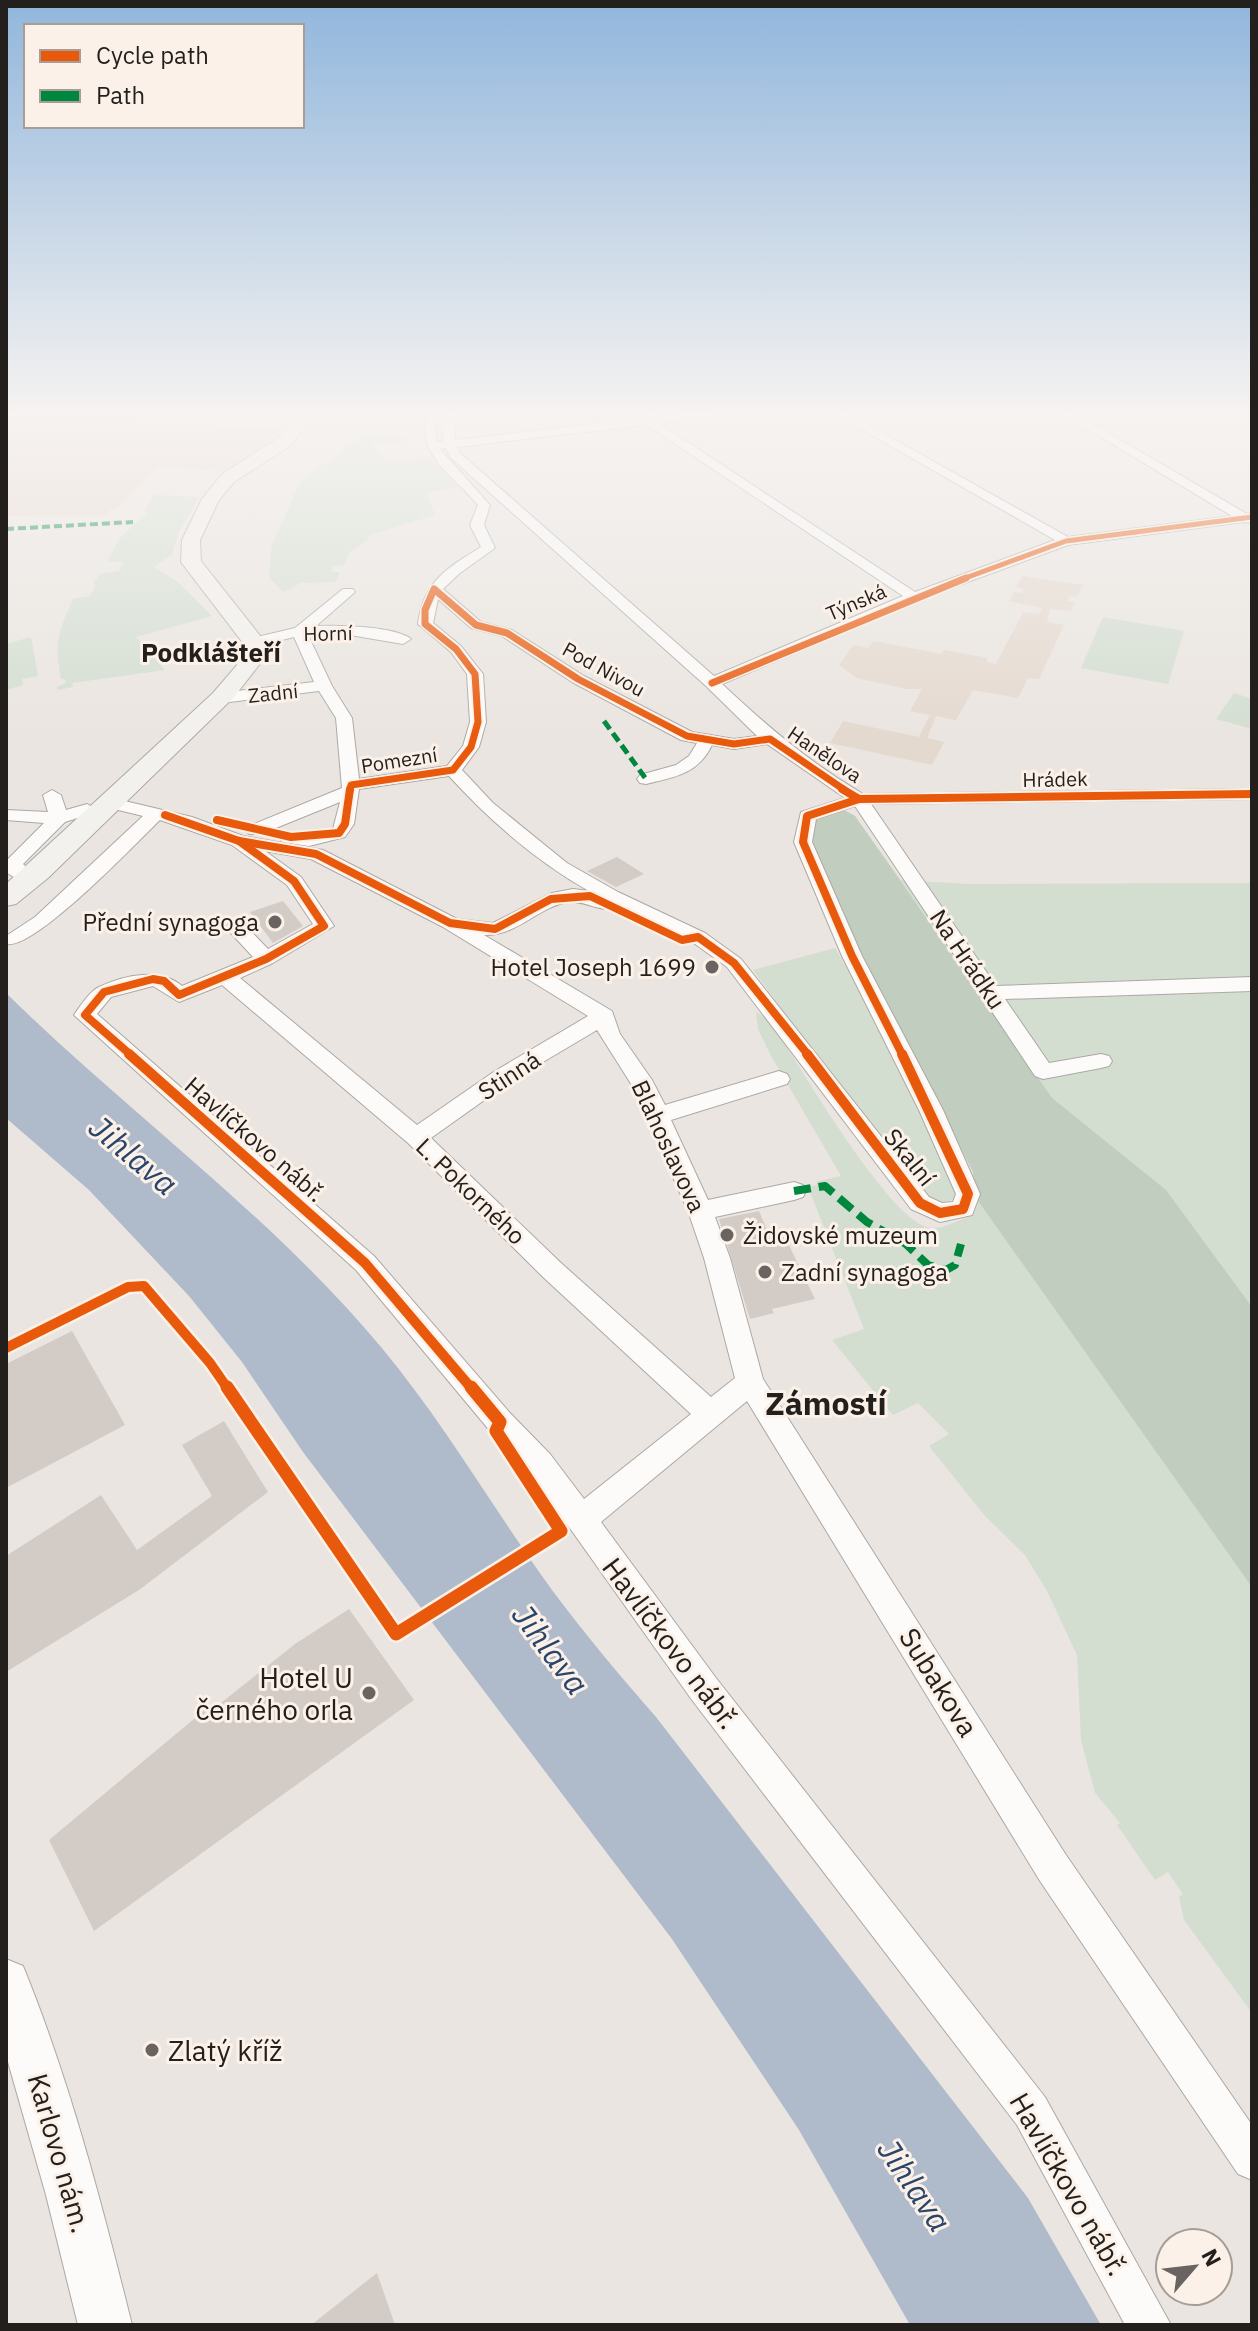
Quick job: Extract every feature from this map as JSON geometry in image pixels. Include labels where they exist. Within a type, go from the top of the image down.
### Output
[{"type":"main road","points":[[6,898],[29,880],[100,808],[197,722],[221,698],[252,655],[254,642],[191,562],[191,540],[201,519]]},
{"type":"street","points":[[453,770],[471,747],[478,722],[475,674],[468,661],[425,624],[425,610],[434,589],[450,570],[488,548],[477,525],[479,519]]},
{"type":"street","name":"Hanělova","points":[[529,519],[770,739],[817,774],[859,799]]},
{"type":"street","points":[[801,519],[914,597]]},
{"type":"street","points":[[1026,519],[1066,541]]},
{"type":"street","name":"Týnská","points":[[712,683],[914,597],[1066,541],[1249,519]]},
{"type":"street","name":"Pod Nivou","points":[[434,589],[476,625],[507,633],[588,684],[687,736],[734,744],[770,739]]},
{"type":"street","points":[[299,632],[348,592]]},
{"type":"street","name":"Horní","points":[[254,642],[299,632],[354,631],[403,639]]},
{"type":"street","name":"Zadní","points":[[247,836],[309,840],[339,833],[345,824],[350,788],[344,718],[324,686],[299,632]]},
{"type":"street","name":"Zadní","points":[[221,698],[324,686]]},
{"type":"street","points":[[646,779],[686,769],[698,758],[706,741]]},
{"type":"street","name":"Pomezní","points":[[247,836],[350,788],[453,770],[487,807],[560,867],[611,896],[698,937]]},
{"type":"street","name":"Hrádek","points":[[859,799],[1252,794]]},
{"type":"street","points":[[59,818],[52,795],[100,808],[161,814],[316,854],[450,923],[604,1016]]},
{"type":"street","name":"Skalní","points":[[450,923],[495,929],[551,899],[590,896],[682,940],[698,937],[734,963],[920,1203],[940,1213],[963,1209],[968,1194],[931,1110],[852,956],[803,842],[807,816],[859,799]]},
{"type":"street","name":"Na Hrádku","points":[[859,799],[1043,1071],[1101,1061]]},
{"type":"street","points":[[6,815],[59,818],[100,808]]},
{"type":"street","points":[[13,940],[42,921],[161,814]]},
{"type":"street","points":[[29,880],[14,869],[14,863],[59,818]]},
{"type":"street","points":[[226,977],[266,959],[324,926],[294,881],[247,836]]},
{"type":"street","points":[[236,927],[266,959]]},
{"type":"street","name":"L. Pokorného","points":[[226,977],[416,1137],[552,1270],[709,1413]]},
{"type":"street","name":"Havlíčkovo nábř.","points":[[226,977],[179,995],[164,981],[153,979],[104,992],[85,1015],[365,1263],[500,1422],[540,1463],[704,1689],[1031,2111],[1149,2325]]},
{"type":"street","points":[[992,993],[1252,984]]},
{"type":"street","name":"Blahoslavova","points":[[604,1016],[609,1035],[644,1085],[700,1211],[717,1258],[750,1382]]},
{"type":"street","name":"Stinná","points":[[416,1137],[503,1076],[604,1016]]},
{"type":"street","points":[[656,1116],[779,1079]]},
{"type":"street","points":[[700,1211],[794,1191]]},
{"type":"street","points":[[582,1519],[750,1382]]},
{"type":"street","name":"Subakova","points":[[750,1382],[1053,1868],[1252,2160]]},
{"type":"street","name":"Karlovo nám.","points":[[6,1983],[49,2114],[86,2244],[105,2325]]},
{"type":"shaded area","points":[[141,519],[186,519],[172,554],[154,567],[178,582],[212,616],[136,637],[165,670],[72,683],[73,687],[58,690],[57,687],[66,683],[65,679],[61,679],[58,647],[64,620],[73,599],[90,596],[96,585],[93,583],[100,574],[119,571],[123,562],[107,562],[120,538]]},
{"type":"shaded area","points":[[284,519],[423,519],[367,536],[369,539],[350,552],[344,565],[333,566],[332,572],[340,572],[335,582],[301,583],[283,592],[269,577],[272,545]]},
{"type":"shaded area","points":[[1022,576],[1083,585],[1077,597],[1069,596],[1068,601],[1075,602],[1071,611],[1050,609],[1047,622],[1064,625],[1039,679],[1028,678],[1018,698],[973,690],[956,720],[936,716],[927,738],[944,742],[932,765],[830,743],[843,721],[919,737],[930,715],[910,711],[922,689],[906,689],[857,678],[839,665],[853,645],[868,648],[873,641],[942,654],[944,650],[987,658],[987,662],[996,664],[1023,612],[1039,614],[1042,608],[1009,601],[1014,592],[1022,593],[1024,589],[1016,587]]},
{"type":"shaded area","points":[[1103,617],[1184,631],[1168,684],[1081,668]]},
{"type":"shaded area","points":[[31,637],[38,676],[22,679],[23,685],[6,690],[6,644]]},
{"type":"shaded area","points":[[1234,693],[1252,699],[1252,729],[1216,719]]},
{"type":"shaded area","points":[[844,810],[855,816],[901,880],[968,884],[1252,883],[1252,2013],[1184,1920],[1179,1897],[1183,1894],[1168,1872],[1155,1880],[1117,1825],[1120,1823],[1095,1793],[1081,1740],[1077,1655],[1047,1591],[1025,1555],[985,1516],[929,1446],[949,1434],[918,1403],[893,1415],[832,1340],[864,1329],[810,1192],[811,1186],[817,1185],[815,1182],[841,1176],[770,1054],[758,1029],[756,1012],[771,1021],[843,1135],[889,1196],[910,1217],[927,1227],[943,1227],[969,1217],[976,1198],[973,1172],[891,1015]]},
{"type":"shaded area","points":[[835,948],[881,1025],[959,1182],[958,1198],[935,1205],[917,1192],[753,970]]},
{"type":"green space","points":[[844,810],[855,816],[1052,1098],[1166,1190],[1252,1307],[1252,1587],[976,1198],[973,1172],[835,901],[813,845],[814,821]]},
{"type":"water","name":"Jihlava","points":[[6,993],[293,1253],[381,1347],[427,1406],[564,1606],[656,1717],[1028,2198],[1101,2325],[910,2325],[799,2130],[672,1939],[303,1452],[242,1362],[189,1296],[89,1190],[6,1118]]},
{"type":"building","points":[[617,857],[644,874],[616,887],[587,871]]},
{"type":"building","name":"Přední synagoga","points":[[283,901],[303,926],[273,943],[250,912]]},
{"type":"building","name":"Zadní synagoga","points":[[759,1211],[771,1240],[785,1237],[815,1299],[772,1309],[774,1313],[750,1319],[719,1219]]},
{"type":"building","points":[[72,1331],[125,1425],[6,1488],[6,1364]]},
{"type":"building","points":[[224,1421],[268,1492],[139,1590],[6,1672],[6,1556],[101,1495],[137,1550],[212,1496],[182,1445]]},
{"type":"building","points":[[349,1609],[414,1700],[94,1931],[49,1840],[213,1703],[216,1707],[295,1644]]},
{"type":"building","points":[[377,2273],[395,2325],[311,2325]]},
{"type":"marked path","points":[[6,529],[133,522]]},
{"type":"marked path","points":[[604,721],[646,779]]},
{"type":"marked path","points":[[794,1191],[825,1186],[867,1222],[906,1244],[928,1265],[946,1270],[955,1265],[961,1244]]},
{"type":"cycle path","points":[[712,683],[914,597],[1066,541],[1238,519]]},
{"type":"cycle path","points":[[217,820],[291,837],[339,833],[345,824],[351,785],[453,770],[471,747],[478,722],[475,674],[456,649],[425,624],[425,610],[434,589],[476,625],[507,633],[578,679],[687,736],[734,744],[770,739],[817,774],[859,799]]},
{"type":"cycle path","points":[[165,815],[239,841],[316,854],[450,923],[495,929],[551,899],[590,896],[682,940],[698,937],[734,963],[920,1203],[940,1213],[963,1209],[968,1194],[931,1110],[852,956],[803,842],[807,816],[859,799],[1252,794]]},
{"type":"cycle path","points":[[6,1348],[128,1287],[144,1286],[210,1363],[396,1634],[561,1531],[496,1431],[500,1422],[365,1263],[85,1015],[104,992],[153,979],[164,981],[179,995],[266,959],[324,926],[294,881],[239,841]]},
{"type":"place","name":"Přední synagoga","points":[[275,922]]},
{"type":"place","name":"Hotel Joseph 1699","points":[[712,967]]},
{"type":"place","name":"Židovské muzeum","points":[[727,1235]]},
{"type":"place","name":"Zadní synagoga","points":[[765,1272]]},
{"type":"place","name":"Hotel U černého orla","points":[[369,1693]]},
{"type":"place","name":"Zlatý kříž","points":[[152,2050]]},
{"type":"district","name":"Podklášteří","points":[[211,652]]},
{"type":"district","name":"Zámostí","points":[[826,1403]]}]
